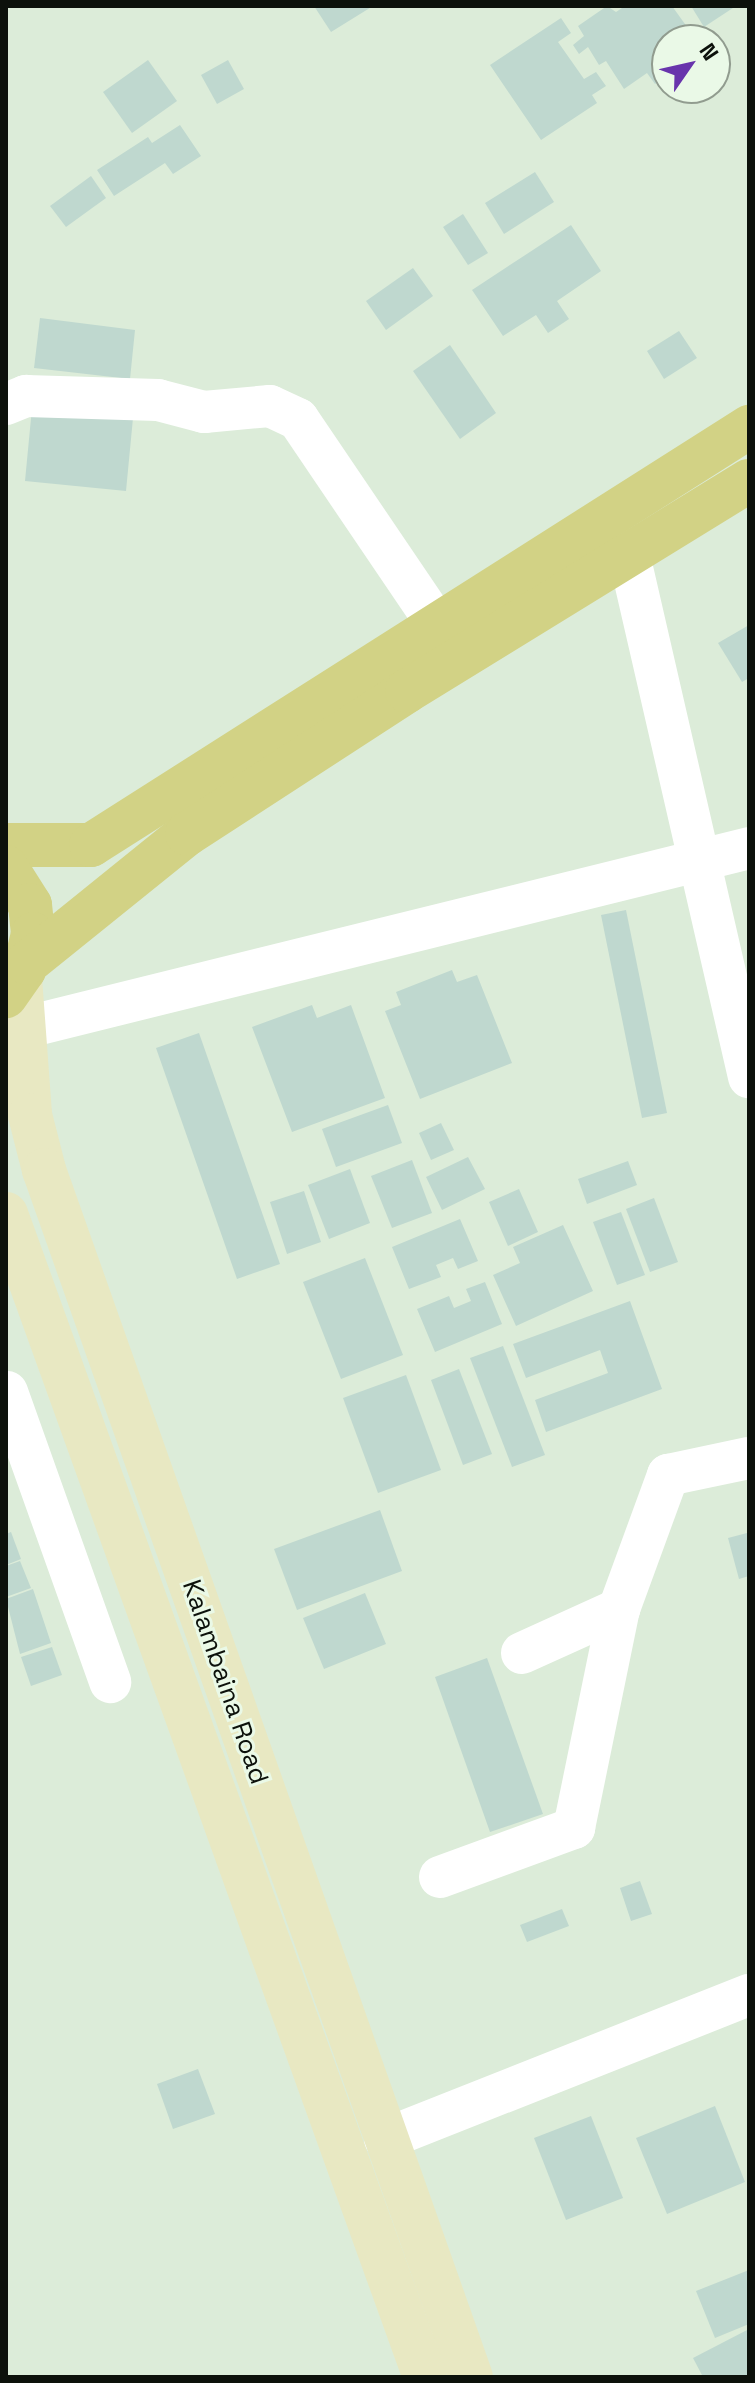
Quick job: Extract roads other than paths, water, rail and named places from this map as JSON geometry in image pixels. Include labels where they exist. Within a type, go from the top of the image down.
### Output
[{"type":"main road","points":[[6,845],[91,845],[439,627],[749,427]]},
{"type":"main road","points":[[19,991],[187,834],[749,481]]},
{"type":"main road","points":[[6,867],[30,905],[33,934],[19,991]]},
{"type":"main road","name":"Kalambaina Road","points":[[19,991],[30,1115],[44,1170],[471,2377]]},
{"type":"main road","points":[[6,1214],[425,2377]]},
{"type":"street","points":[[6,404],[26,396],[158,400],[204,412],[270,406],[298,419],[439,627]]},
{"type":"street","points":[[629,555],[702,858],[749,1077]]},
{"type":"street","points":[[19,991],[749,848]]},
{"type":"street","points":[[61,1369],[7,1390],[110,1682]]},
{"type":"street","points":[[440,1877],[574,1828],[619,1609],[668,1475],[749,1458]]},
{"type":"street","points":[[522,1653],[619,1609]]},
{"type":"street","points":[[385,2139],[749,1995]]}]
